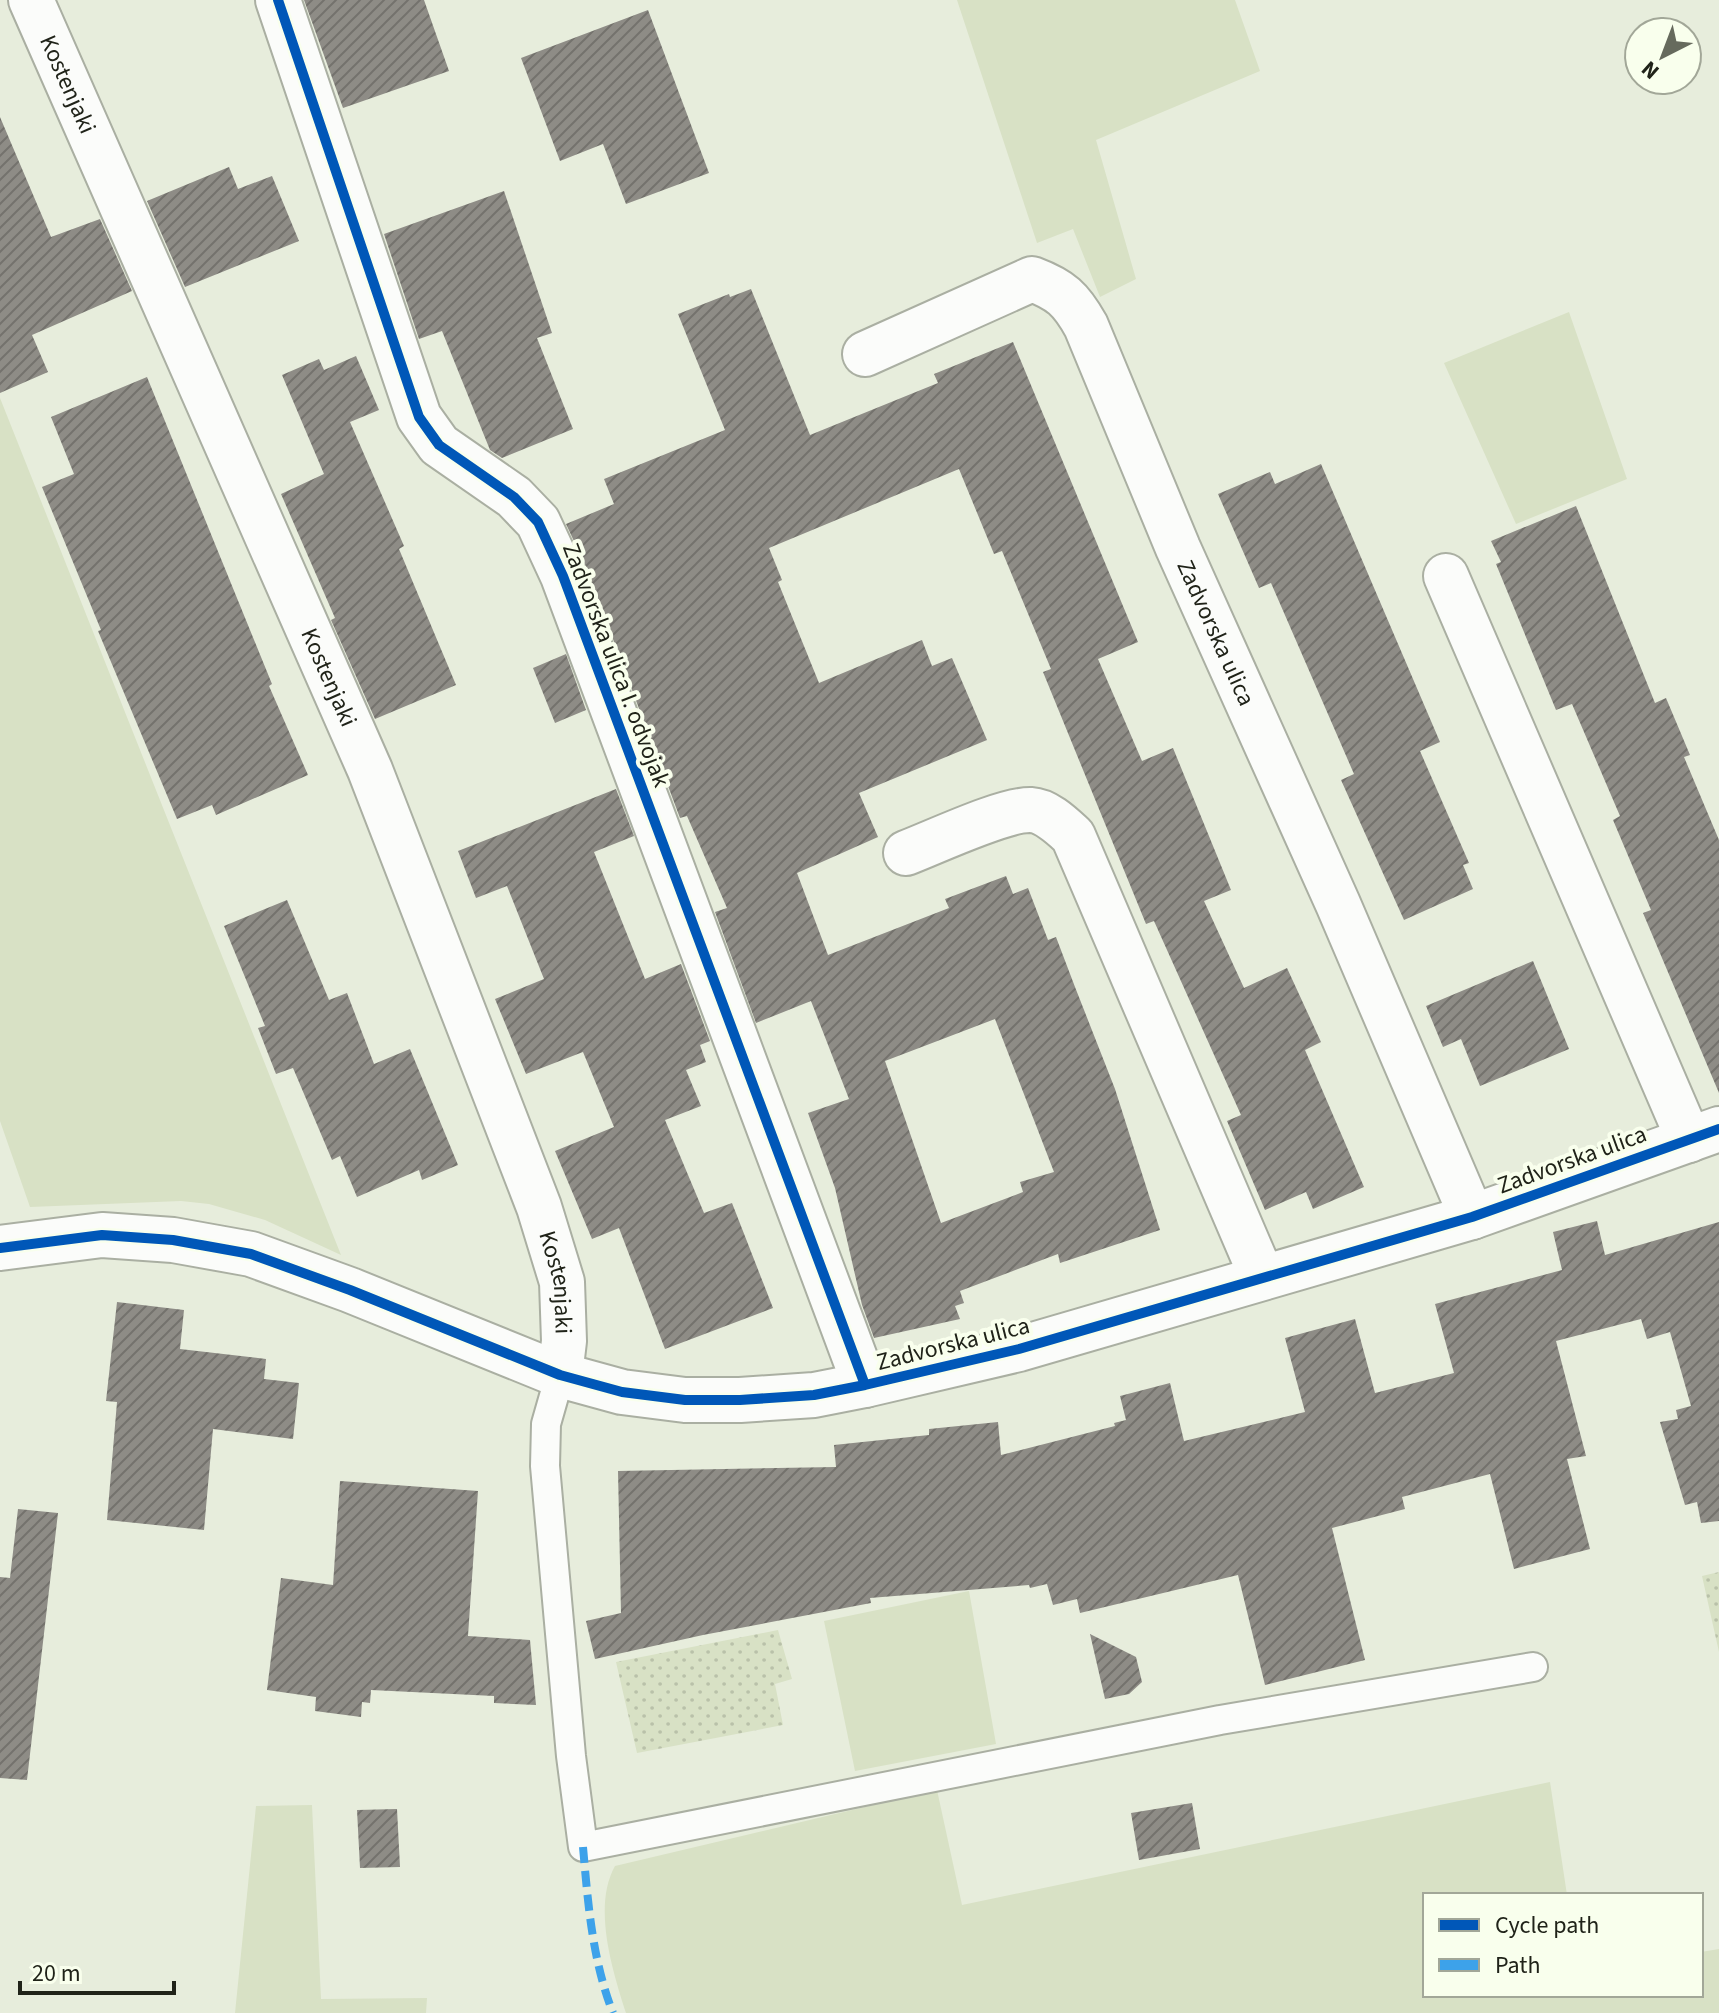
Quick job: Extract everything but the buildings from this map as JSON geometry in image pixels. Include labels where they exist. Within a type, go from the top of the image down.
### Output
[{"type":"street","name":"Kostenjaki","points":[[31,0],[370,770],[533,1192],[562,1282],[564,1341],[560,1375]]},
{"type":"street","name":"Zadvorska ulica I. odvojak","points":[[278,0],[419,417],[439,445],[514,497],[538,522],[563,576],[865,1385]]},
{"type":"street","name":"Zadvorska ulica","points":[[865,354],[1032,279],[1056,288],[1075,305],[1178,548],[1338,904],[1472,1217]]},
{"type":"street","name":"Zadvorska ulica","points":[[0,1248],[102,1235],[173,1240],[251,1254],[350,1290],[560,1375],[622,1392],[685,1400],[740,1400],[814,1395],[1019,1349],[1472,1217],[1704,1134],[1446,576]]},
{"type":"street","points":[[906,853],[1006,814],[1033,810],[1053,819],[1073,836],[1262,1277]]},
{"type":"lane","points":[[560,1375],[546,1424],[545,1466],[567,1713],[583,1847],[1220,1720],[1533,1667]]},
{"type":"green space","points":[[957,0],[1235,0],[1260,71],[1096,140],[1136,279],[1100,297],[1073,229],[1037,243]]},
{"type":"green space","points":[[1569,312],[1627,479],[1516,524],[1444,363]]},
{"type":"green space","points":[[0,398],[341,1255],[265,1220],[209,1204],[181,1201],[30,1207],[0,1121]]},
{"type":"green space","points":[[1719,1572],[1719,1652],[1702,1576]]},
{"type":"green space","points":[[969,1591],[996,1744],[855,1771],[824,1621]]},
{"type":"green space","points":[[778,1630],[792,1679],[775,1684],[783,1725],[637,1753],[616,1662]]},
{"type":"green space","points":[[1550,1782],[1567,1893],[1423,1893],[1423,1997],[1703,1997],[1703,1952],[1719,1949],[1719,2013],[626,2013],[607,1940],[605,1920],[608,1882],[615,1866],[937,1790],[962,1905]]},
{"type":"green space","points":[[312,1805],[321,1999],[427,1998],[426,2013],[235,2013],[256,1806]]},
{"type":"marked path","points":[[583,1847],[596,1952],[613,2013]]},
{"type":"cycle path","points":[[278,0],[419,417],[439,445],[514,497],[538,522],[563,576],[865,1385]]},
{"type":"cycle path","points":[[0,1248],[102,1235],[173,1240],[251,1254],[350,1290],[560,1375],[622,1392],[685,1400],[814,1395],[1019,1349],[1472,1217],[1719,1129]]}]
